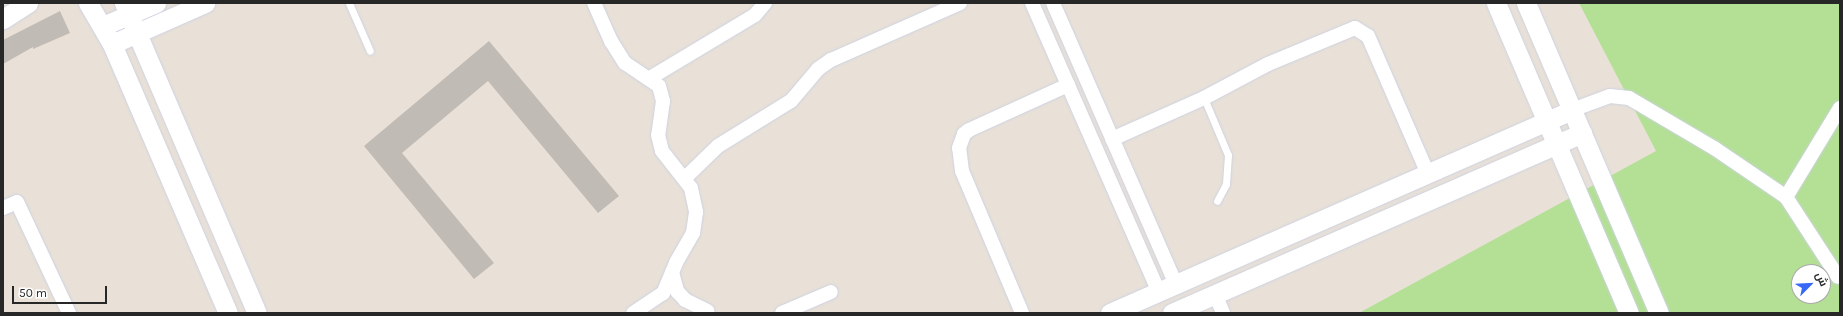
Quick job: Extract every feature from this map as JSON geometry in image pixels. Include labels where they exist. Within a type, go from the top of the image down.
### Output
[{"type":"street","points":[[3,19],[28,3]]},
{"type":"street","points":[[88,3],[103,26],[112,44],[228,313]]},
{"type":"street","points":[[103,26],[126,9],[156,3]]},
{"type":"street","points":[[112,44],[205,3]]},
{"type":"street","points":[[594,3],[617,53],[625,63],[650,78],[661,92],[663,101],[658,135],[662,151],[685,178],[694,198],[694,226],[663,293],[633,313]]},
{"type":"street","points":[[650,78],[755,15],[765,3]]},
{"type":"street","points":[[685,178],[718,146],[792,101],[809,78],[825,64],[960,3]]},
{"type":"street","points":[[1032,3],[1159,292]]},
{"type":"street","points":[[1053,3],[1176,284]]},
{"type":"street","points":[[1496,3],[1629,313]]},
{"type":"street","points":[[1526,3],[1659,313]]},
{"type":"street","points":[[126,9],[257,313]]},
{"type":"street","points":[[1112,139],[1204,98],[1268,64],[1346,30],[1360,30],[1368,36],[1434,171],[1451,179],[1453,189]]},
{"type":"street","points":[[1022,313],[962,171],[959,148],[964,134],[970,130],[1068,85]]},
{"type":"street","points":[[1110,313],[1572,110],[1610,96],[1629,98],[1714,148],[1786,197],[1838,277]]},
{"type":"street","points":[[1786,197],[1840,108]]},
{"type":"street","points":[[1172,313],[1556,143],[1582,133]]},
{"type":"street","points":[[3,208],[17,202],[69,313]]},
{"type":"street","points":[[1122,205],[1131,207],[1139,202]]},
{"type":"street","points":[[672,272],[677,290],[681,295],[707,312]]},
{"type":"street","points":[[782,313],[831,292]]},
{"type":"street","points":[[1215,294],[1223,313]]},
{"type":"lane","points":[[348,3],[370,51]]},
{"type":"lane","points":[[1204,98],[1228,155],[1226,184],[1217,201]]},
{"type":"green space","points":[[1579,3],[1840,3],[1840,313],[1359,313],[1656,151]]},
{"type":"building","points":[[60,11],[70,33],[33,49],[33,47],[3,64],[3,40]]},
{"type":"building","points":[[489,41],[619,196],[598,213],[488,81],[402,153],[494,263],[474,279],[364,146]]}]
